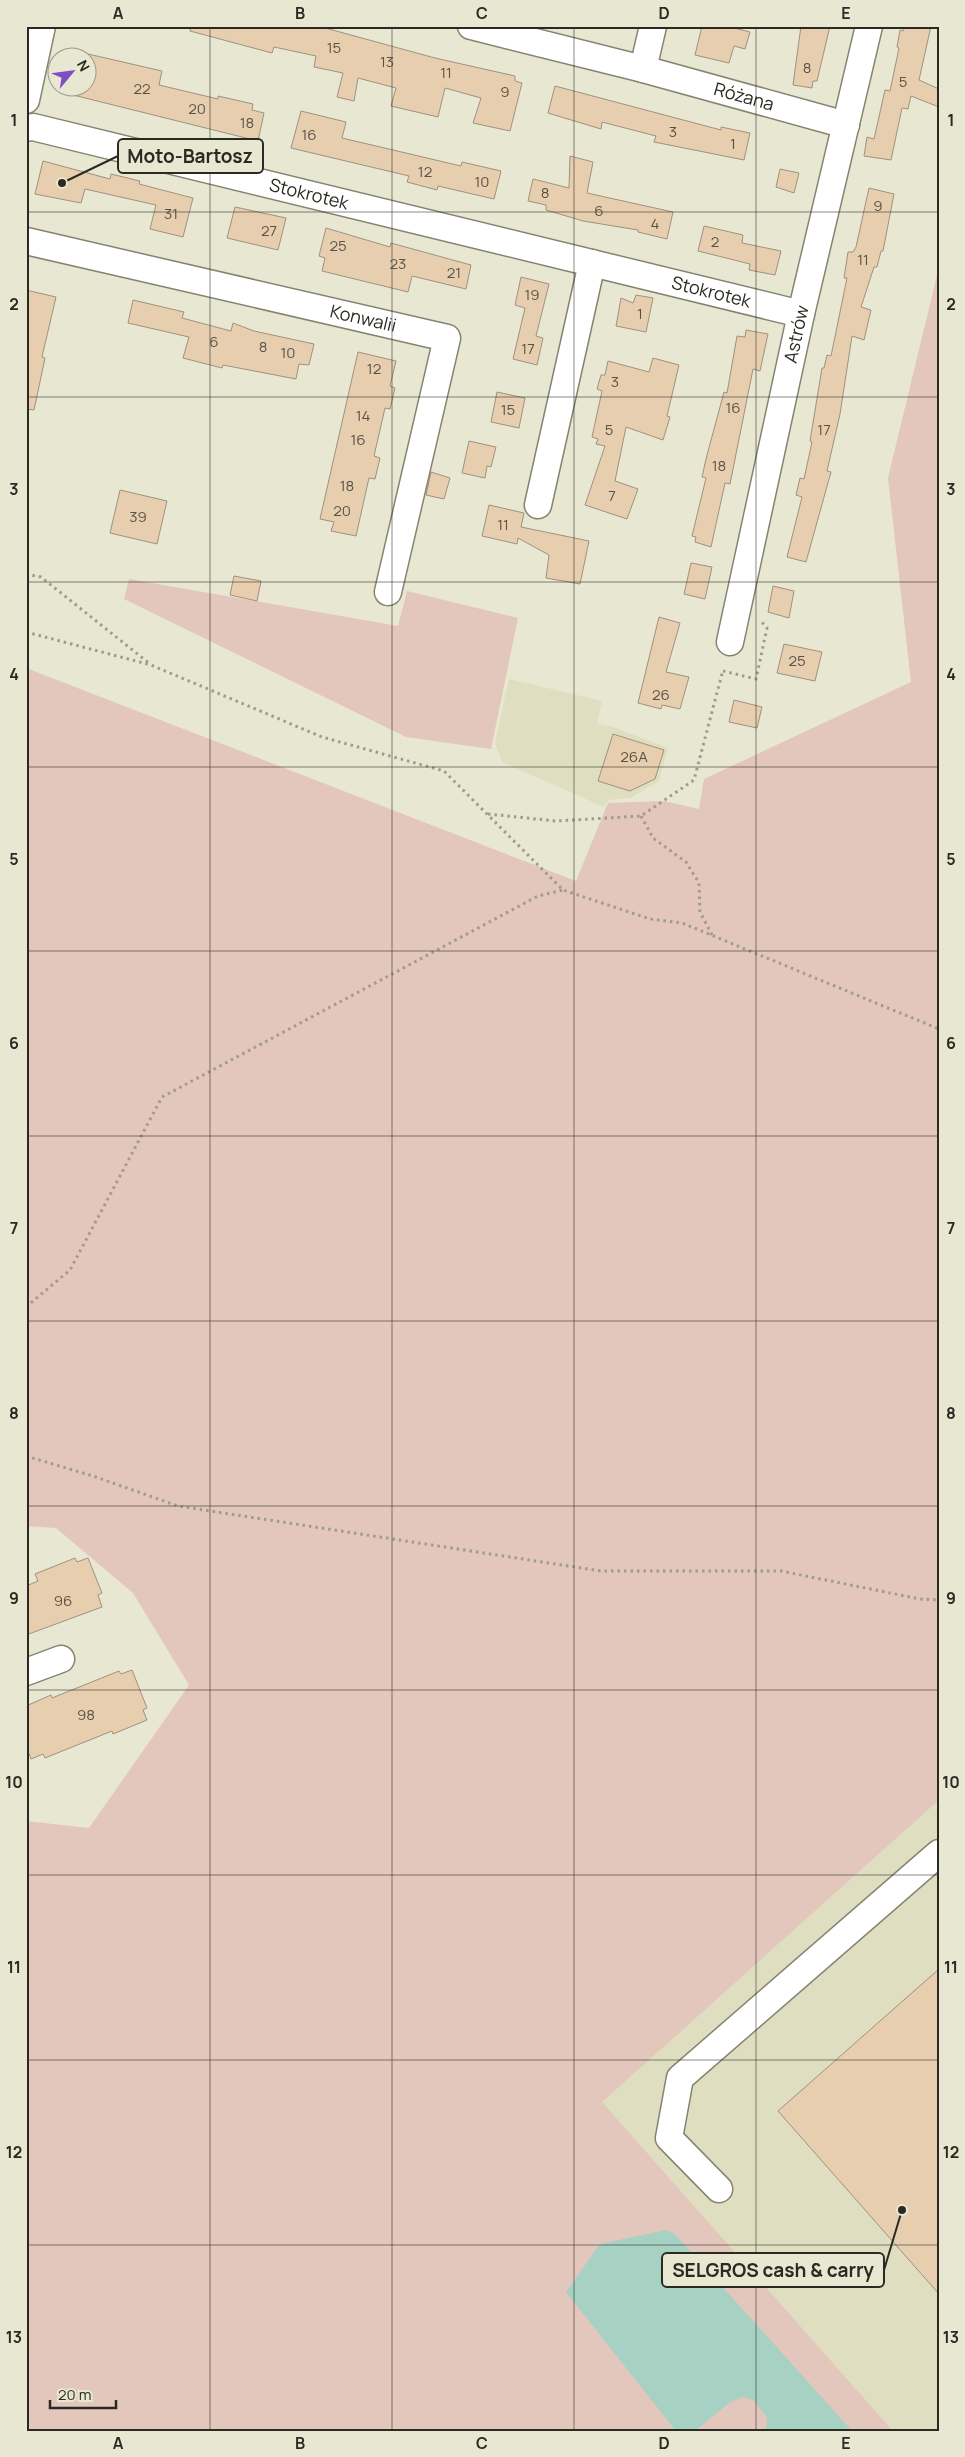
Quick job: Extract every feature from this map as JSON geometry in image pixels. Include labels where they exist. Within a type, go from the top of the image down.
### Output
[{"type":"street","points":[[26,100],[42,26]]},
{"type":"street","name":"Różana","points":[[471,26],[644,70],[846,125]]},
{"type":"street","points":[[644,70],[653,26]]},
{"type":"street","name":"Astrów","points":[[730,642],[801,314],[869,26]]},
{"type":"street","name":"Stokrotek","points":[[26,128],[43,129],[801,314]]},
{"type":"street","name":"Konwalii","points":[[26,241],[447,338],[388,592]]},
{"type":"street","points":[[538,505],[592,263]]},
{"type":"street","points":[[26,1672],[61,1659]]},
{"type":"street","points":[[720,2189],[669,2138],[680,2078],[939,1853]]},
{"type":"path","points":[[26,574],[41,577],[151,665]]},
{"type":"path","points":[[26,632],[151,665],[322,738],[444,771],[563,890],[650,919],[682,923],[939,1029]]},
{"type":"path","points":[[487,814],[556,821],[641,816],[694,780],[730,642]]},
{"type":"path","points":[[641,816],[652,838],[686,862],[695,876],[699,883],[700,912],[713,935]]},
{"type":"path","points":[[26,1307],[70,1270],[162,1097],[538,896],[563,890]]},
{"type":"path","points":[[26,1456],[93,1476],[178,1506],[601,1570],[781,1571],[920,1599],[939,1600]]},
{"type":"shaded area","points":[[939,267],[939,1800],[602,2102],[893,2431],[26,2431],[26,1821],[89,1828],[189,1685],[133,1593],[56,1528],[26,1526],[26,668],[576,881],[608,803],[664,801],[699,809],[704,779],[911,682],[888,478]]},
{"type":"shaded area","points":[[129,579],[398,626],[407,591],[518,618],[491,749],[406,737],[124,599]]},
{"type":"shaded area","points":[[509,679],[602,701],[597,724],[613,727],[668,748],[659,781],[630,798],[608,800],[604,807],[502,762],[495,743]]},
{"type":"shaded area","points":[[939,1800],[939,2431],[893,2431],[601,2102]]},
{"type":"water","points":[[666,2230],[675,2234],[852,2431],[766,2431],[767,2417],[753,2400],[742,2397],[729,2403],[695,2431],[676,2431],[566,2292],[600,2244]]},
{"type":"building","points":[[191,26],[318,26],[435,58],[515,76],[515,81],[522,83],[510,131],[473,123],[481,98],[445,88],[438,117],[391,106],[396,88],[358,78],[354,101],[337,97],[343,73],[314,67],[316,56],[274,47],[272,53],[190,31]]},
{"type":"building","points":[[702,26],[726,26],[750,32],[745,49],[734,46],[729,63],[695,55]]},
{"type":"building","points":[[801,26],[830,26],[817,81],[813,81],[812,88],[793,85]]},
{"type":"building","points":[[904,26],[931,26],[919,80],[939,89],[939,107],[911,96],[908,109],[902,108],[891,160],[864,156],[867,137],[874,139],[885,90],[890,91],[899,48],[897,47],[900,30],[903,31]]},
{"type":"building","points":[[98,56],[162,71],[159,85],[218,99],[218,96],[253,104],[252,110],[264,113],[258,141],[85,98],[98,98]]},
{"type":"building","points":[[555,86],[721,130],[721,127],[750,133],[744,160],[654,142],[656,136],[602,122],[601,129],[548,113]]},
{"type":"building","points":[[301,111],[346,122],[342,138],[461,166],[462,162],[501,171],[494,199],[438,186],[437,190],[407,182],[409,176],[291,148]]},
{"type":"building","points":[[570,156],[593,162],[587,193],[673,212],[667,239],[638,232],[638,230],[583,221],[546,210],[546,205],[528,201],[533,179],[569,188]]},
{"type":"building","points":[[43,161],[110,179],[111,174],[140,181],[139,184],[193,198],[183,237],[150,229],[156,205],[85,189],[81,203],[35,194]]},
{"type":"building","points":[[780,169],[799,173],[794,193],[776,187]]},
{"type":"building","points":[[869,188],[894,194],[883,251],[881,251],[877,267],[874,267],[861,307],[871,310],[864,340],[852,336],[840,414],[827,471],[831,472],[806,562],[787,557],[802,497],[796,495],[800,478],[804,479],[812,442],[810,441],[822,368],[824,368],[827,355],[831,356],[847,278],[844,278],[848,252],[853,252],[856,247]]},
{"type":"building","points":[[235,207],[286,218],[278,250],[227,238]]},
{"type":"building","points":[[704,226],[743,235],[742,243],[781,251],[775,275],[749,270],[750,264],[698,251]]},
{"type":"building","points":[[326,228],[390,247],[391,243],[471,265],[466,289],[412,276],[408,292],[322,271],[325,258],[319,256]]},
{"type":"building","points":[[521,277],[549,284],[536,336],[543,338],[537,365],[513,359],[525,308],[515,305]]},
{"type":"building","points":[[26,290],[56,297],[42,357],[45,358],[34,410],[26,409]]},
{"type":"building","points":[[636,295],[653,298],[646,332],[616,326],[621,298],[633,303]]},
{"type":"building","points":[[133,300],[184,312],[182,318],[231,331],[233,323],[254,331],[314,344],[309,365],[299,364],[296,379],[223,365],[222,368],[183,358],[189,337],[128,323]]},
{"type":"building","points":[[746,330],[768,334],[760,371],[753,369],[730,484],[725,483],[711,547],[695,542],[696,537],[692,536],[706,478],[702,477],[724,392],[727,393],[737,336],[745,337]]},
{"type":"building","points":[[358,352],[396,361],[390,386],[395,388],[390,409],[385,408],[374,456],[380,458],[375,479],[369,478],[356,536],[331,531],[334,522],[320,519]]},
{"type":"building","points":[[653,358],[679,365],[667,416],[670,417],[663,440],[626,427],[615,481],[638,489],[627,519],[585,505],[605,446],[596,444],[598,439],[592,437],[602,391],[597,389],[601,375],[605,375],[608,361],[649,372]]},
{"type":"building","points":[[497,392],[525,398],[519,428],[491,422]]},
{"type":"building","points":[[469,441],[496,447],[491,467],[487,466],[485,478],[462,473]]},
{"type":"building","points":[[431,472],[450,478],[444,499],[426,495]]},
{"type":"building","points":[[120,490],[167,501],[157,544],[110,533]]},
{"type":"building","points":[[489,505],[524,513],[521,527],[589,541],[580,584],[546,578],[549,555],[518,538],[517,544],[482,536]]},
{"type":"building","points":[[691,563],[712,567],[705,599],[684,594]]},
{"type":"building","points":[[234,576],[261,581],[257,601],[230,595]]},
{"type":"building","points":[[773,586],[794,591],[789,618],[768,612]]},
{"type":"building","points":[[659,617],[680,623],[666,672],[689,677],[680,709],[662,705],[661,709],[638,703]]},
{"type":"building","points":[[784,644],[822,652],[815,681],[777,673]]},
{"type":"building","points":[[734,700],[762,707],[757,728],[729,722]]},
{"type":"building","points":[[613,734],[664,750],[655,779],[630,791],[598,781]]},
{"type":"building","points":[[75,1558],[77,1562],[88,1558],[102,1593],[98,1595],[102,1607],[26,1635],[26,1586],[38,1581],[35,1574]]},
{"type":"building","points":[[132,1670],[147,1708],[143,1710],[147,1720],[113,1734],[112,1731],[45,1758],[43,1754],[31,1759],[26,1746],[26,1706],[51,1695],[52,1698],[119,1671],[121,1674]]},
{"type":"building","points":[[939,1969],[939,2294],[778,2111]]},
{"type":"place","name":"Moto-Bartosz","points":[[62,183]]},
{"type":"place","name":"SELGROS cash & carry","points":[[902,2210]]}]
